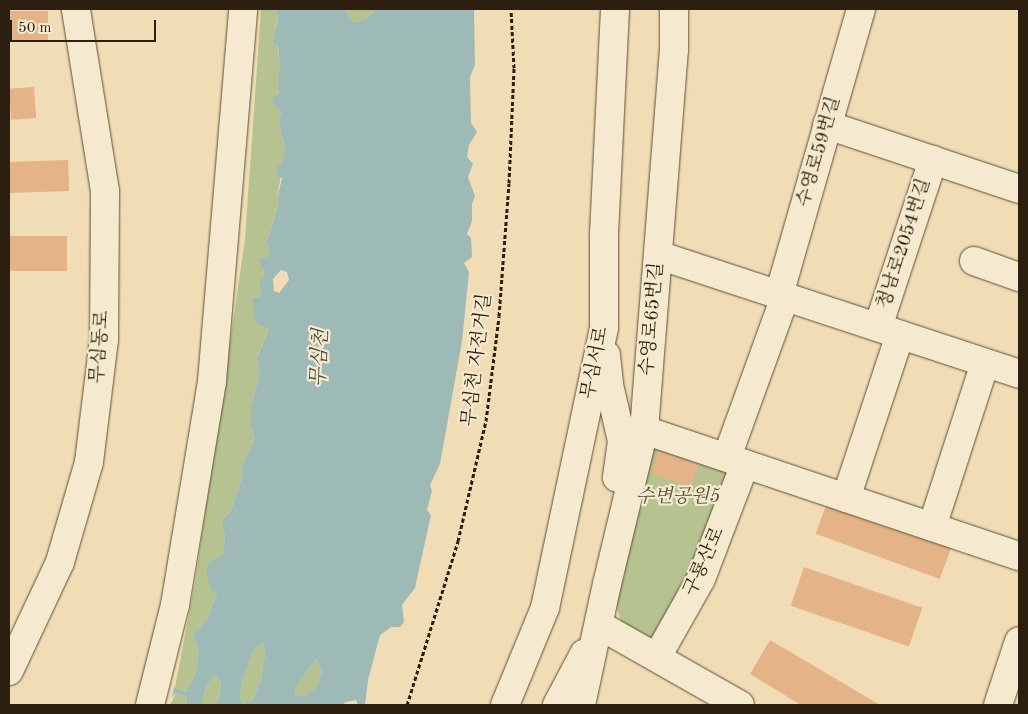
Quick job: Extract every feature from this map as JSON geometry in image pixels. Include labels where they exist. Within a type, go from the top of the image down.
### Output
[{"type":"street","name":"무심동로","points":[[9,671],[63,552],[89,462],[104,340],[105,191],[76,9]]},
{"type":"street","points":[[150,705],[175,605],[212,381],[244,9]]},
{"type":"street","name":"무심서로","points":[[504,705],[546,608],[604,327],[604,234],[615,9]]},
{"type":"street","name":"수영로65번길","points":[[600,625],[607,584],[644,430],[674,50],[674,9]]},
{"type":"street","name":"수영로59번길","points":[[761,363],[782,296],[860,9]]},
{"type":"street","name":"청남로2054번길","points":[[827,125],[1019,189]]},
{"type":"street","name":"청남로2054번길","points":[[846,498],[872,422],[889,331],[933,160]]},
{"type":"street","points":[[658,255],[1019,374]]},
{"type":"street","points":[[974,262],[1019,277]]},
{"type":"street","points":[[581,705],[600,625],[622,441],[609,385],[604,327]]},
{"type":"street","name":"구룡산로","points":[[657,657],[701,579],[736,461],[761,363]]},
{"type":"street","points":[[932,527],[985,363]]},
{"type":"street","points":[[644,430],[1019,556]]},
{"type":"street","points":[[600,625],[740,705]]},
{"type":"street","points":[[556,705],[600,625]]},
{"type":"street","points":[[998,705],[1019,641]]},
{"type":"path","name":"무심천 자전거길","points":[[407,705],[458,541],[486,421],[499,316],[509,183],[514,68],[511,9]]},
{"type":"green space","points":[[261,9],[276,9],[278,17],[275,28],[280,67],[277,80],[281,110],[279,124],[285,148],[278,204],[266,244],[270,249],[268,258],[259,262],[263,267],[264,275],[259,281],[261,289],[259,298],[252,299],[269,329],[257,357],[260,372],[251,406],[251,428],[255,438],[242,465],[243,475],[231,511],[222,520],[225,539],[223,554],[210,562],[217,594],[206,621],[193,635],[199,651],[195,675],[186,692],[175,687],[195,583],[245,239]]},
{"type":"green space","points":[[344,9],[376,9],[367,18],[354,23]]},
{"type":"green space","name":"수변공원5","points":[[651,440],[734,470],[695,570],[655,639],[622,625],[614,597]]},
{"type":"green space","points":[[263,642],[265,654],[261,679],[253,700],[243,704],[240,695],[242,682],[253,651]]},
{"type":"green space","points":[[316,659],[322,671],[316,688],[306,695],[296,696],[295,688]]},
{"type":"green space","points":[[214,675],[221,682],[219,699],[215,705],[202,705],[206,688]]},
{"type":"green space","points":[[176,693],[186,696],[187,705],[170,705]]},
{"type":"water","name":"무심천","points":[[276,9],[344,9],[354,23],[367,18],[376,9],[474,9],[475,65],[470,77],[471,123],[477,132],[469,145],[467,157],[473,164],[468,177],[475,196],[472,204],[472,221],[467,234],[471,238],[472,257],[464,263],[469,272],[462,341],[440,464],[430,485],[432,491],[427,510],[431,515],[415,588],[402,605],[404,622],[400,627],[391,627],[380,635],[368,680],[365,705],[358,705],[356,700],[342,705],[215,705],[219,699],[221,682],[214,675],[206,688],[202,705],[187,705],[186,696],[176,693],[172,697],[174,687],[186,692],[195,675],[199,651],[193,635],[206,621],[217,594],[211,590],[206,571],[210,562],[223,554],[225,539],[222,520],[231,511],[243,475],[242,465],[255,438],[251,428],[251,406],[260,372],[257,358],[269,329],[256,323],[252,298],[259,298],[261,289],[259,281],[264,275],[263,268],[259,262],[261,257],[268,258],[270,249],[266,244],[278,205],[277,200],[282,178],[277,175],[276,168],[282,163],[285,148],[279,124],[281,110],[273,104],[274,97],[279,94],[277,80],[280,67],[278,47],[273,41],[278,17]],"holes":[[[281,270],[287,272],[289,280],[279,293],[274,291],[273,279]],[[263,642],[265,654],[261,679],[253,700],[243,704],[240,695],[242,682],[253,651]],[[316,659],[322,671],[316,688],[306,695],[296,696],[295,688]]]},
{"type":"building","points":[[9,11],[48,11],[48,40],[9,40]]},
{"type":"building","points":[[34,87],[36,118],[11,120],[9,89]]},
{"type":"building","points":[[68,160],[69,191],[10,193],[9,162]]},
{"type":"building","points":[[9,236],[67,236],[67,271],[9,271]]},
{"type":"building","points":[[660,447],[700,461],[691,487],[651,473]]},
{"type":"building","points":[[828,500],[952,545],[940,579],[816,534]]},
{"type":"building","points":[[804,567],[922,608],[909,646],[791,606]]},
{"type":"building","points":[[770,640],[880,705],[801,705],[750,674]]}]
